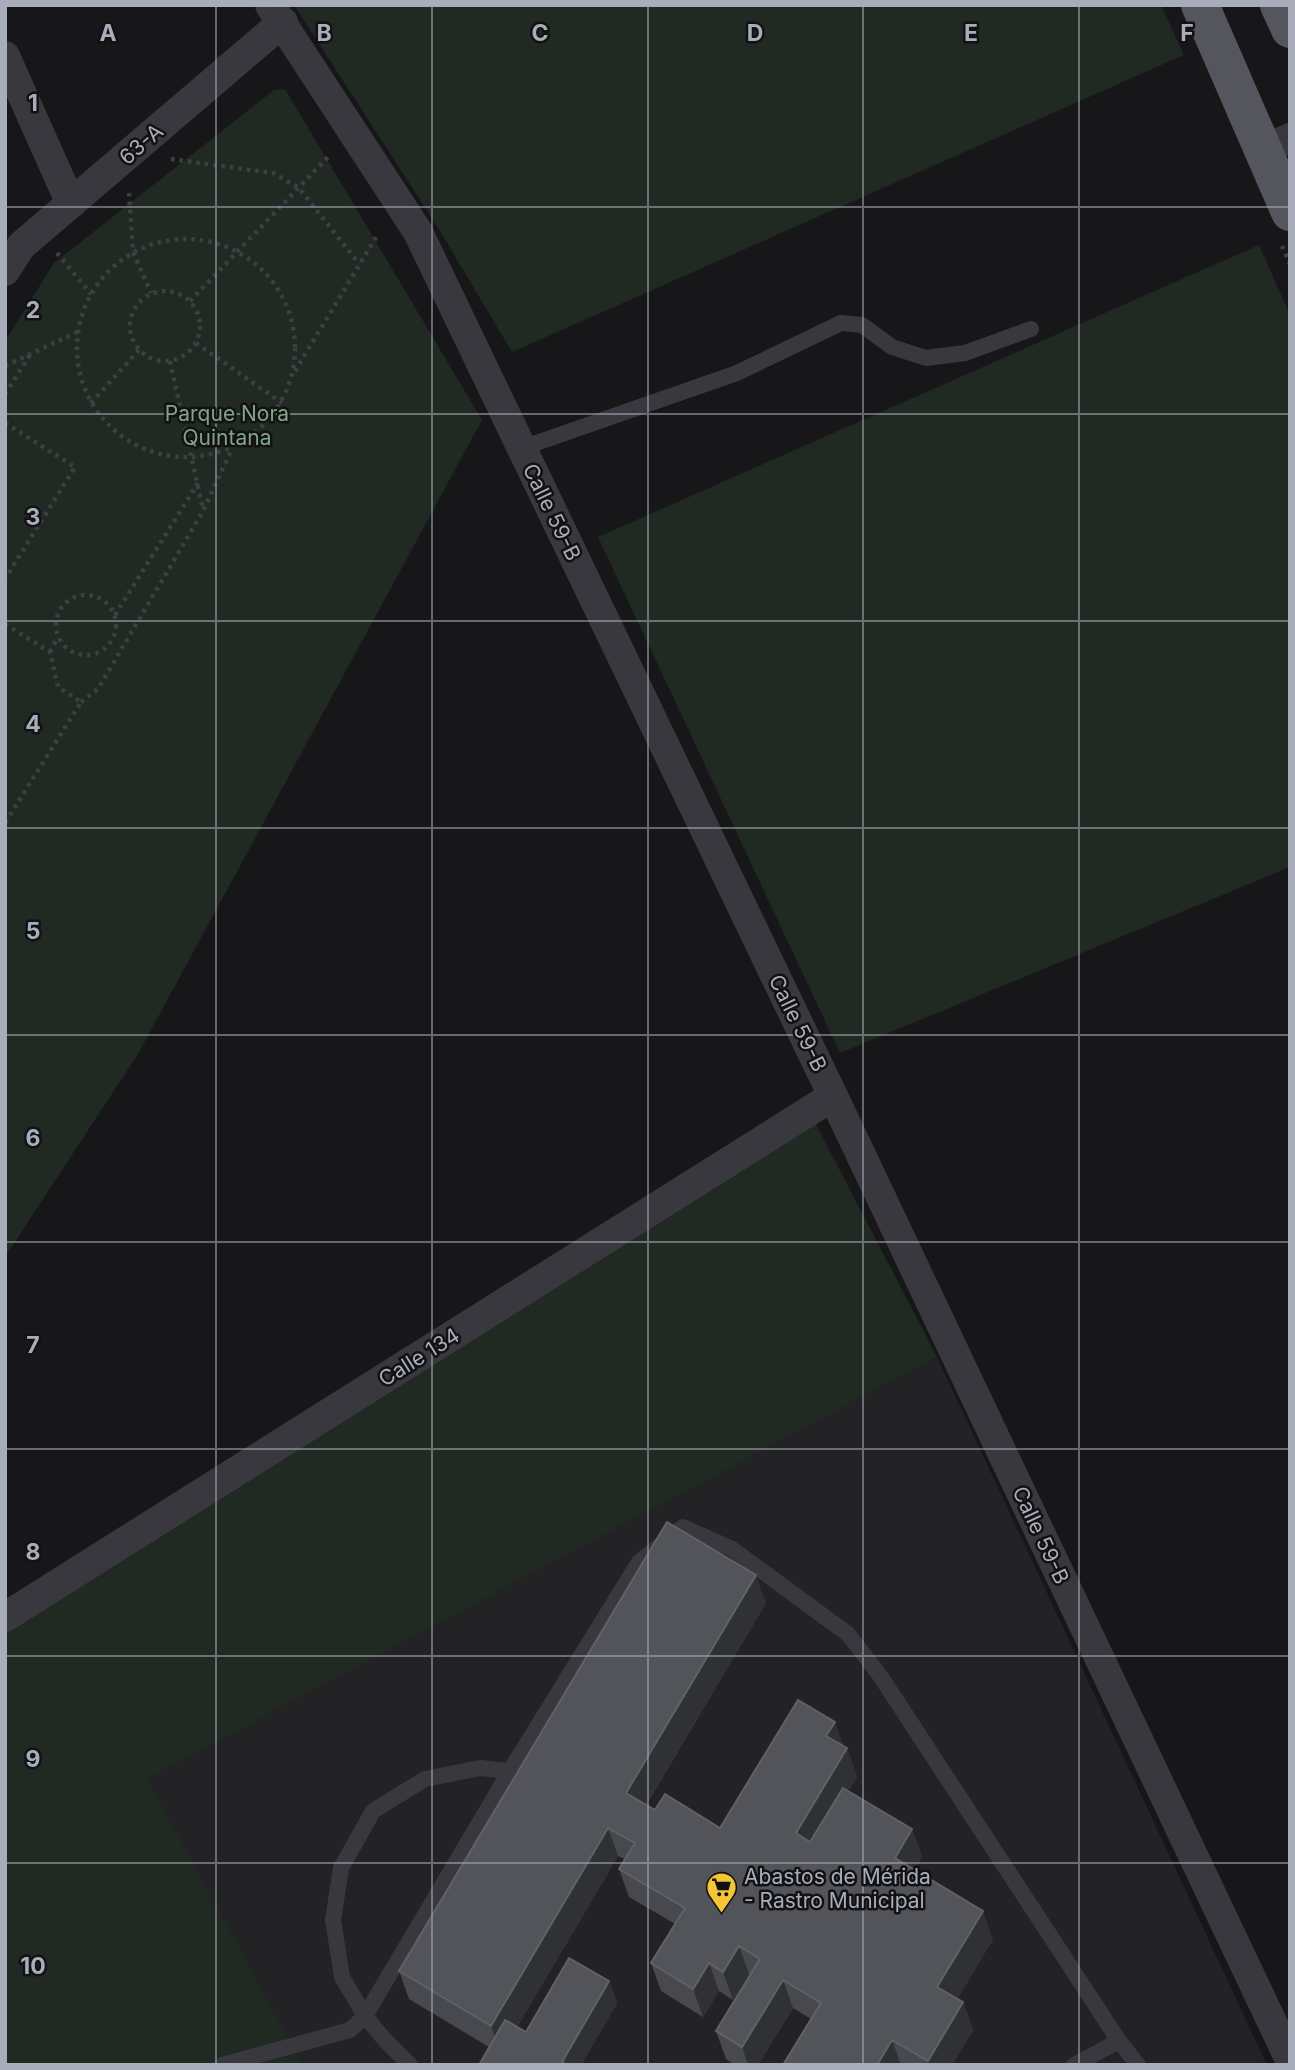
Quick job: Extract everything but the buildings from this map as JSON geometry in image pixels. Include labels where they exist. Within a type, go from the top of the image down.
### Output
[{"type":"main road","points":[[1200,5],[1276,144],[1290,212]]},
{"type":"main road","points":[[1279,5],[1290,29]]},
{"type":"street","name":"63-A","points":[[5,271],[21,246],[71,204],[276,14]]},
{"type":"street","name":"Calle 59-B","points":[[276,14],[418,232],[833,1096],[1290,2060]]},
{"type":"street","points":[[5,56],[71,204]]},
{"type":"street","name":"Calle 134","points":[[5,1617],[833,1096]]},
{"type":"lane","points":[[522,448],[737,373],[841,323],[862,326],[892,347],[926,358],[965,353],[1031,329]]},
{"type":"lane","points":[[222,2065],[350,2030],[365,2016],[510,1771],[639,1562],[683,1527],[732,1549],[848,1634],[881,1677],[1138,2065]]},
{"type":"lane","points":[[410,2065],[365,2016],[342,1977],[333,1920],[341,1868],[373,1811],[425,1779],[480,1768],[510,1771]]},
{"type":"lane","points":[[1074,2065],[1119,2040]]},
{"type":"path","points":[[190,301],[330,155]]},
{"type":"path","points":[[170,159],[272,173],[299,188],[359,264]]},
{"type":"path","points":[[129,191],[133,252],[151,293]]},
{"type":"path","points":[[293,375],[296,346],[292,318],[280,291],[262,269],[238,252],[213,242],[185,239],[158,242],[133,252],[108,270],[91,293],[77,331],[77,356],[82,380],[91,403],[110,427],[134,445],[163,455],[192,458],[232,449],[261,430],[282,403],[293,375],[378,234]]},
{"type":"path","points":[[54,250],[91,293]]},
{"type":"path","points":[[161,290],[172,291],[190,301],[197,310],[200,332],[189,351],[170,361],[148,357],[139,350],[133,340],[130,318],[141,299],[161,290]]},
{"type":"path","points":[[5,366],[77,331]]},
{"type":"path","points":[[196,343],[282,403]]},
{"type":"path","points":[[91,403],[139,350]]},
{"type":"path","points":[[5,394],[30,354]]},
{"type":"path","points":[[170,361],[203,511]]},
{"type":"path","points":[[5,423],[75,467],[5,579]]},
{"type":"path","points":[[5,823],[81,702],[98,689],[203,511],[232,449]]},
{"type":"path","points":[[114,616],[103,600],[94,596],[75,596],[60,609],[55,627],[58,636],[70,651],[78,654],[96,654],[110,642],[114,634],[114,616],[198,483]]},
{"type":"path","points":[[5,624],[50,652]]},
{"type":"path","points":[[58,636],[50,652],[58,687],[81,702]]},
{"type":"shaded area","name":"Abastos de Mérida - Rastro Municipal","points":[[937,1357],[1267,2065],[303,2065],[146,1779]]},
{"type":"green space","points":[[294,5],[1161,5],[1184,55],[512,352],[437,226]]},
{"type":"green space","name":"Parque Nora Quintana","points":[[285,89],[482,420],[138,1054],[5,1257],[5,341],[54,263],[274,90]]},
{"type":"green space","points":[[1259,245],[1290,315],[1290,867],[840,1053],[598,537]]},
{"type":"green space","points":[[809,1111],[937,1357],[147,1779],[303,2065],[5,2065],[5,1617]]},
{"type":"place","name":"Abastos de Mérida - Rastro Municipal","points":[[721,1915]]}]
